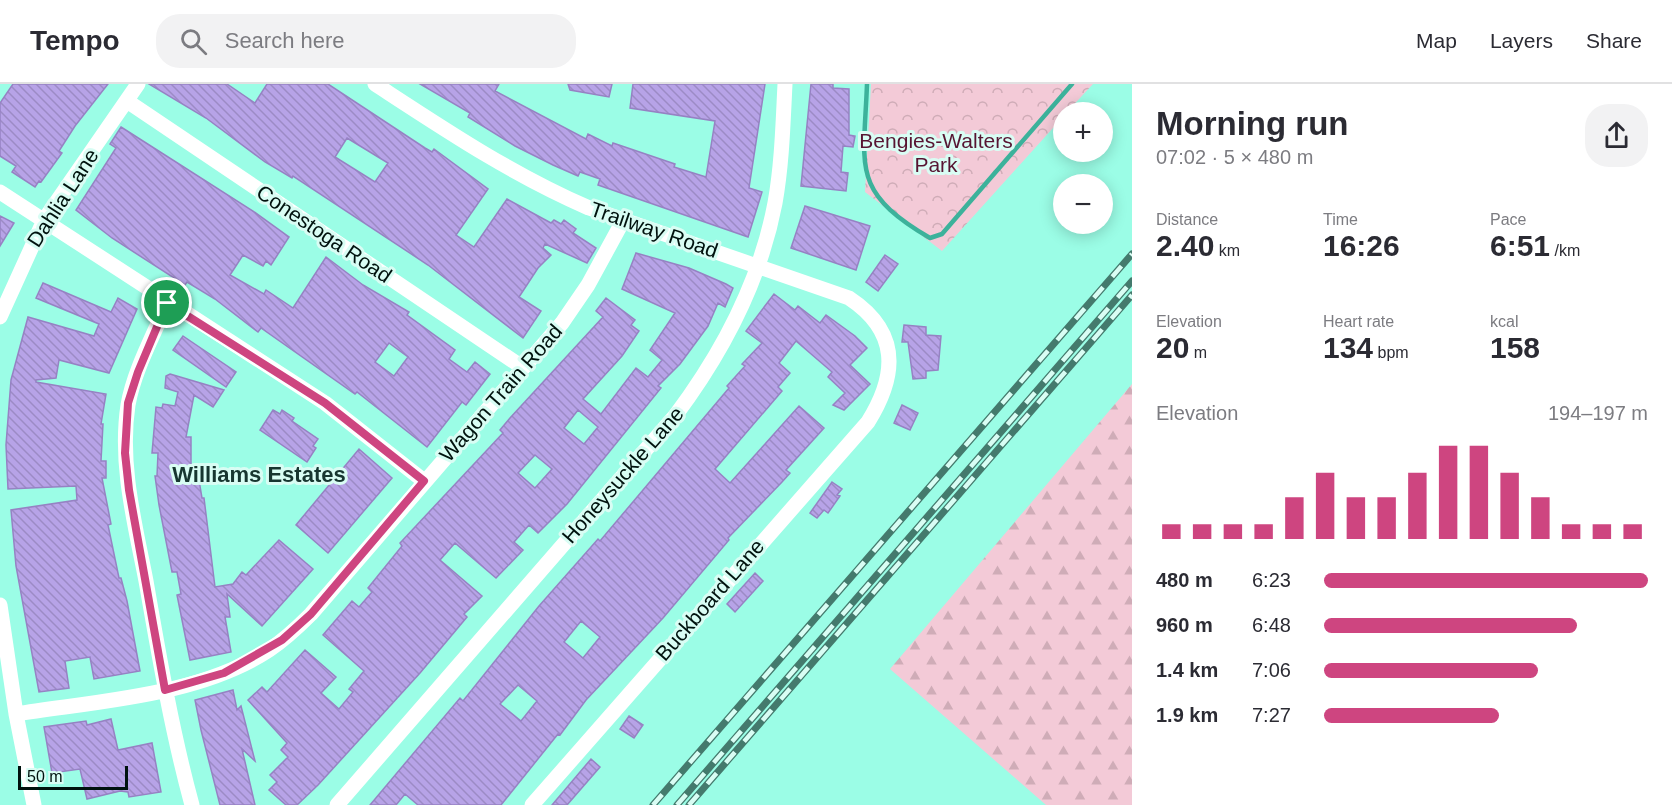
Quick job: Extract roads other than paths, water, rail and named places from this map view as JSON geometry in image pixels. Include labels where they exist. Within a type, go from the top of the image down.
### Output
[{"type":"street","name":"Dahlia Lane","points":[[0,318],[44,220],[138,84]]},
{"type":"street","name":"Trailway Road","points":[[375,84],[512,172],[590,208],[849,298],[872,317],[887,339],[889,351],[884,392]]},
{"type":"street","name":"Honeysuckle Lane","points":[[337,805],[675,416],[699,385],[727,339],[759,267],[779,177],[784,84]]},
{"type":"street","name":"Conestoga Road","points":[[127,101],[522,368]]},
{"type":"street","points":[[0,192],[167,303],[325,403],[424,481]]},
{"type":"street","name":"Wagon Train Road","points":[[16,714],[165,690],[224,673],[282,640],[317,606],[575,306],[624,219]]},
{"type":"street","points":[[167,303],[138,372],[128,403],[125,453],[129,490],[165,690],[192,805]]},
{"type":"street","name":"Buckboard Lane","points":[[532,805],[868,422],[884,392]]},
{"type":"street","points":[[0,605],[16,714],[34,805]]},
{"type":"waterway","points":[[867,84],[864,136],[867,174],[874,191],[886,206],[930,238],[942,234],[1072,84]]},
{"type":"railway","points":[[653,805],[1132,254]]},
{"type":"railway","points":[[677,805],[1132,281]]},
{"type":"railway","points":[[689,805],[1132,295]]},
{"type":"district","name":"Williams Estates","points":[[259,474]]},
{"type":"park label","name":"Bengies-Walters Park","points":[[936,153]]}]
